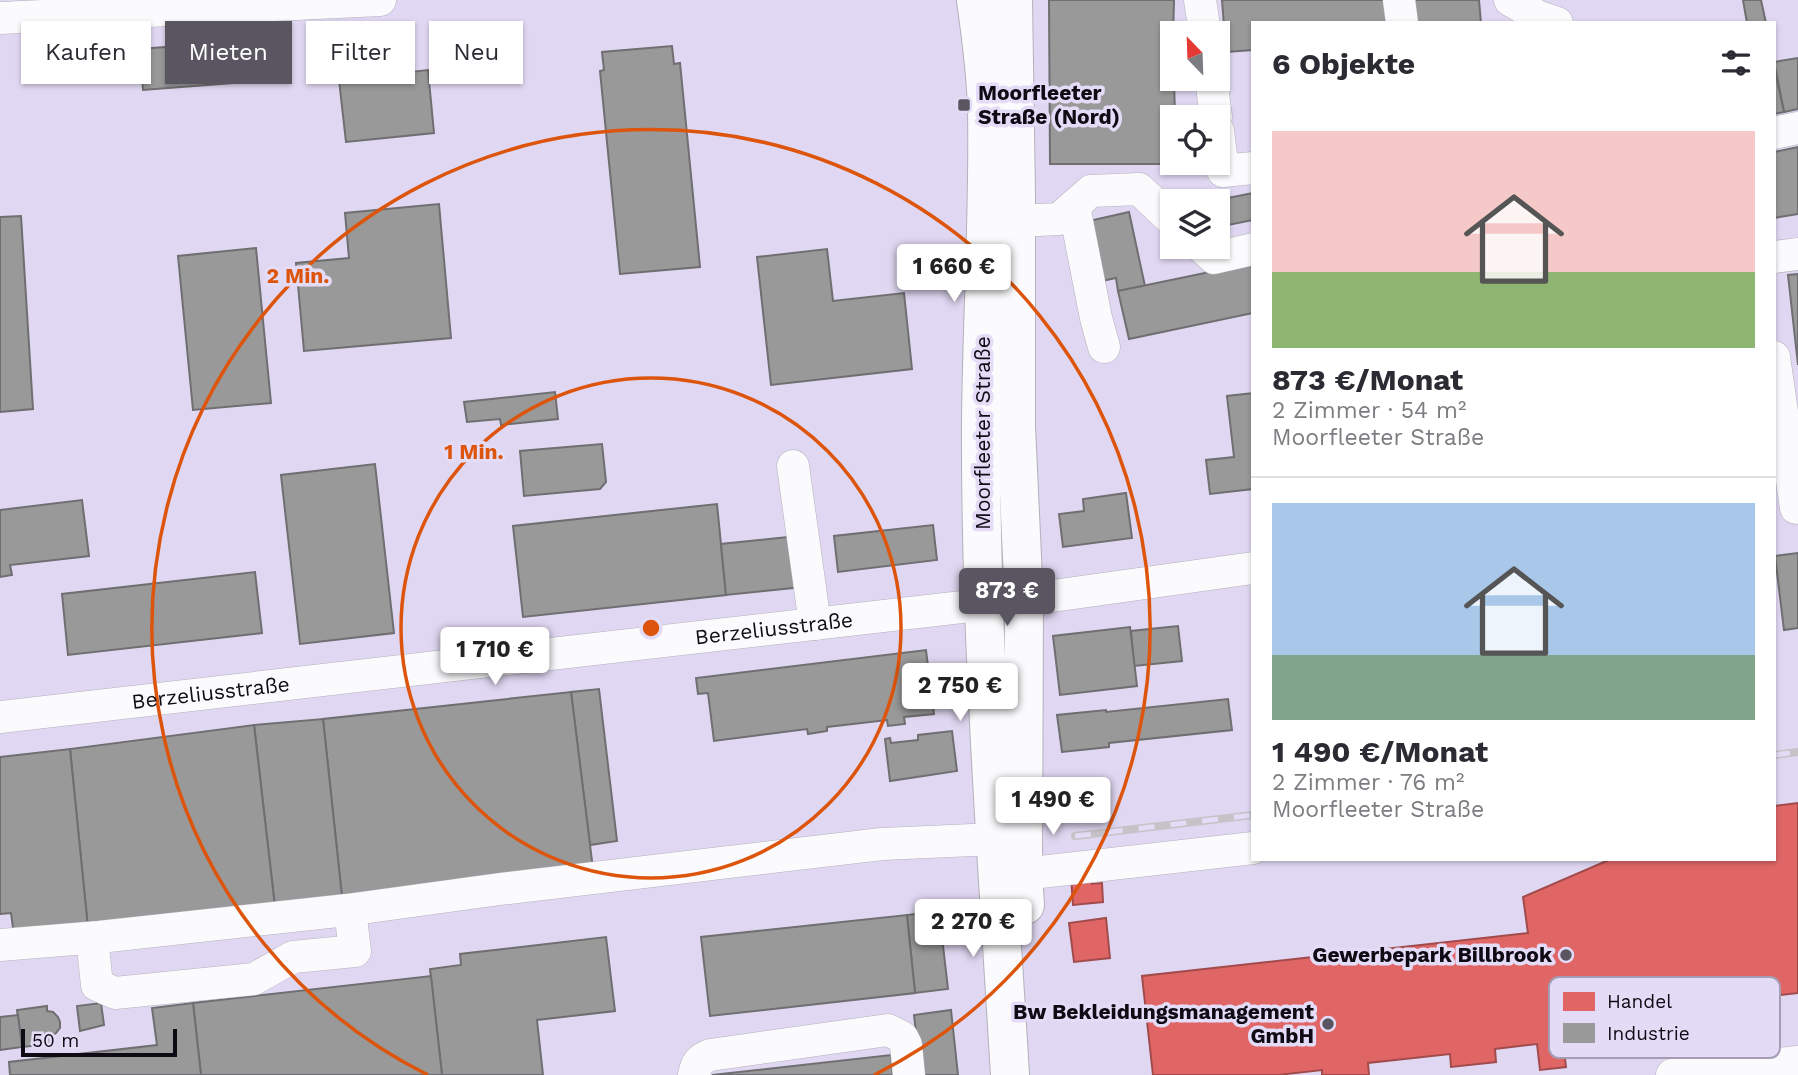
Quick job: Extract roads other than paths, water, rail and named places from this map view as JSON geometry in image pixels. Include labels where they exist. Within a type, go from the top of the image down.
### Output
[{"type":"main road","name":"Moorfleeter Straße","points":[[975,0],[983,49],[986,106],[981,421],[983,604],[1035,1075]]},
{"type":"main road","name":"Moorfleeter Straße","points":[[1010,1075],[1010,856],[1024,600],[1016,427],[1013,0]]},
{"type":"street","points":[[11,12],[380,0]]},
{"type":"street","points":[[1200,0],[1203,21]]},
{"type":"street","points":[[1399,0],[1402,21]]},
{"type":"street","points":[[1510,0],[1551,21]]},
{"type":"street","points":[[1776,133],[1798,128]]},
{"type":"street","points":[[1230,170],[1251,168]]},
{"type":"street","points":[[1016,221],[1059,219],[1091,191],[1139,189],[1160,209]]},
{"type":"street","points":[[1074,206],[1104,347]]},
{"type":"street","points":[[1230,254],[1251,249]]},
{"type":"street","points":[[1776,257],[1798,254]]},
{"type":"street","points":[[1776,377],[1789,509]]},
{"type":"street","points":[[793,466],[815,624]]},
{"type":"street","name":"Berzeliusstraße","points":[[0,717],[1024,600],[1251,568]]},
{"type":"street","points":[[0,945],[92,938],[350,909],[869,846],[1010,856],[1251,848]]},
{"type":"street","points":[[92,938],[97,985],[116,993],[254,979],[293,957],[355,951],[350,909]]},
{"type":"street","points":[[694,1075],[695,1066],[710,1055],[888,1030],[902,1037],[906,1045],[909,1075]]},
{"type":"street","points":[[1672,1075],[1783,1067]]},
{"type":"railway","points":[[1776,755],[1798,752]]},
{"type":"railway","points":[[1075,836],[1251,815]]},
{"type":"place","name":"Moorfleeter Straße (Nord)","points":[[964,105]]},
{"type":"place","name":"Gewerbepark Billbrook","points":[[1566,955]]},
{"type":"place","name":"Bw Bekleidungsmanagement GmbH","points":[[1328,1024]]}]
